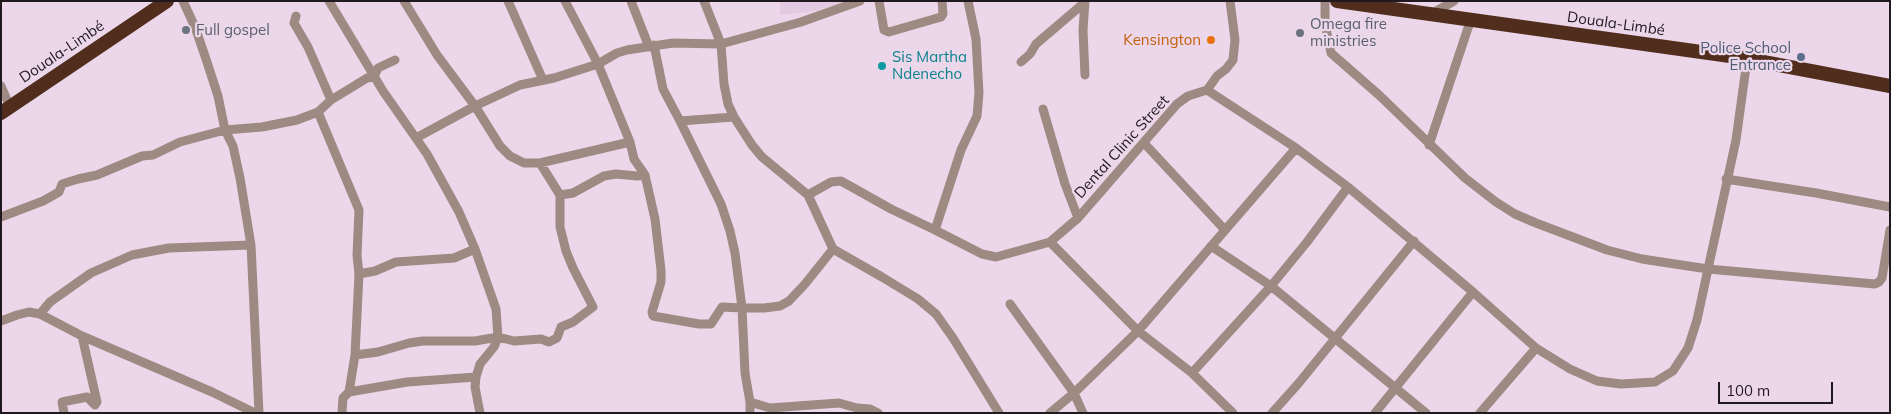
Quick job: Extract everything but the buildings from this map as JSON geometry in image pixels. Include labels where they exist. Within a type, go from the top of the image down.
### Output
[{"type":"highway","name":"Douala-Limbé","points":[[1337,1],[1727,56],[1890,86]]},
{"type":"highway","name":"Douala-Limbé","points":[[6,110],[166,2]]},
{"type":"street","points":[[183,1],[195,27],[218,96],[225,130],[232,146],[240,178],[251,246],[259,413]]},
{"type":"street","points":[[329,1],[374,77],[427,154],[459,212],[475,249],[494,302],[498,337],[494,347],[480,364],[476,377],[480,413]]},
{"type":"street","points":[[404,1],[437,54],[475,106],[500,146],[510,156],[524,163],[540,163],[630,142]]},
{"type":"street","points":[[508,1],[543,80]]},
{"type":"street","points":[[565,1],[598,64],[630,142],[634,159],[645,175],[655,219],[661,270],[661,282],[652,312],[653,316],[698,324],[711,324],[722,308],[780,306],[788,301],[805,284],[833,249]]},
{"type":"street","points":[[631,1],[652,46],[663,89],[705,168],[724,213],[735,254],[742,308],[745,373],[750,413]]},
{"type":"street","points":[[704,1],[721,44],[724,84],[728,104],[752,145],[762,157],[808,195],[833,249],[918,299],[936,314],[999,413]]},
{"type":"street","points":[[416,138],[520,84],[543,80],[598,64],[617,53],[672,43],[721,44],[801,22],[860,1]]},
{"type":"street","points":[[879,1],[884,30],[889,32],[942,17],[942,1]]},
{"type":"street","points":[[934,230],[961,150],[977,116],[979,92],[976,39],[968,1]]},
{"type":"street","name":"Dental Clinic Street","points":[[1050,242],[1078,218],[1177,104],[1188,96],[1207,90],[1217,76],[1233,60],[1235,40],[1230,1]]},
{"type":"street","points":[[1325,1],[1325,24],[1331,53],[1465,178],[1515,214],[1607,250],[1642,259],[1708,270],[1875,284],[1882,278],[1890,230]]},
{"type":"street","points":[[1430,14],[1454,1]]},
{"type":"street","points":[[1021,62],[1030,54],[1040,39],[1085,2]]},
{"type":"street","points":[[1085,2],[1085,75]]},
{"type":"street","points":[[296,16],[294,23],[308,47],[330,100]]},
{"type":"street","points":[[1429,145],[1471,19]]},
{"type":"street","points":[[374,77],[378,68],[395,60]]},
{"type":"street","points":[[1207,90],[1296,148],[1348,186],[1536,348],[1570,369],[1597,382],[1621,384],[1654,382],[1673,371],[1688,348],[1697,320],[1726,179],[1736,140],[1747,60]]},
{"type":"street","points":[[1,217],[43,201],[59,192],[62,184],[97,176],[142,156],[153,156],[180,142],[225,130],[262,128],[286,123],[318,112],[330,100],[367,78],[374,77]]},
{"type":"street","points":[[1,86],[6,110]]},
{"type":"street","points":[[1042,109],[1064,184],[1078,218]]},
{"type":"street","points":[[318,112],[359,210],[357,255],[359,274],[355,355],[349,392]]},
{"type":"street","points":[[680,120],[734,117]]},
{"type":"street","points":[[1144,143],[1225,230]]},
{"type":"street","points":[[1050,413],[1074,393],[1138,331],[1296,148]]},
{"type":"street","points":[[355,355],[378,352],[409,343],[475,341],[498,337],[514,341],[541,339],[550,342],[558,338],[561,328],[579,318],[593,307],[566,251],[560,227],[560,195],[540,163]]},
{"type":"street","points":[[560,195],[573,192],[604,176],[616,174],[645,175]]},
{"type":"street","points":[[1726,179],[1890,207]]},
{"type":"street","points":[[808,195],[830,182],[841,181],[891,209],[982,254],[996,257],[1050,242],[1138,331],[1192,374],[1233,413]]},
{"type":"street","points":[[1192,374],[1271,286],[1348,186]]},
{"type":"street","points":[[1272,413],[1414,242]]},
{"type":"street","points":[[40,314],[50,302],[91,273],[132,255],[169,248],[251,246]]},
{"type":"street","points":[[1211,246],[1271,286],[1426,413]]},
{"type":"street","points":[[359,274],[375,271],[396,262],[454,258],[475,249]]},
{"type":"street","points":[[1375,413],[1473,292]]},
{"type":"street","points":[[1010,304],[1074,393],[1083,413]]},
{"type":"street","points":[[1,321],[29,312],[40,314],[82,336],[212,392],[255,413]]},
{"type":"street","points":[[64,413],[62,402],[87,397],[95,405],[97,402],[82,336]]},
{"type":"street","points":[[1480,413],[1536,348]]},
{"type":"street","points":[[342,413],[342,398],[349,392],[407,382],[476,377]]},
{"type":"street","points":[[750,402],[770,408],[839,403],[870,409],[878,413]]},
{"type":"shaded area","points":[[780,1],[848,1],[816,11],[780,15]]},
{"type":"place","name":"Full gospel","points":[[186,30]]},
{"type":"place","name":"Omega fire ministries","points":[[1300,33]]},
{"type":"place","name":"Kensington","points":[[1211,40]]},
{"type":"place","name":"Police School Entrance","points":[[1801,57]]},
{"type":"place","name":"Sis Martha Ndenecho","points":[[882,66]]}]
